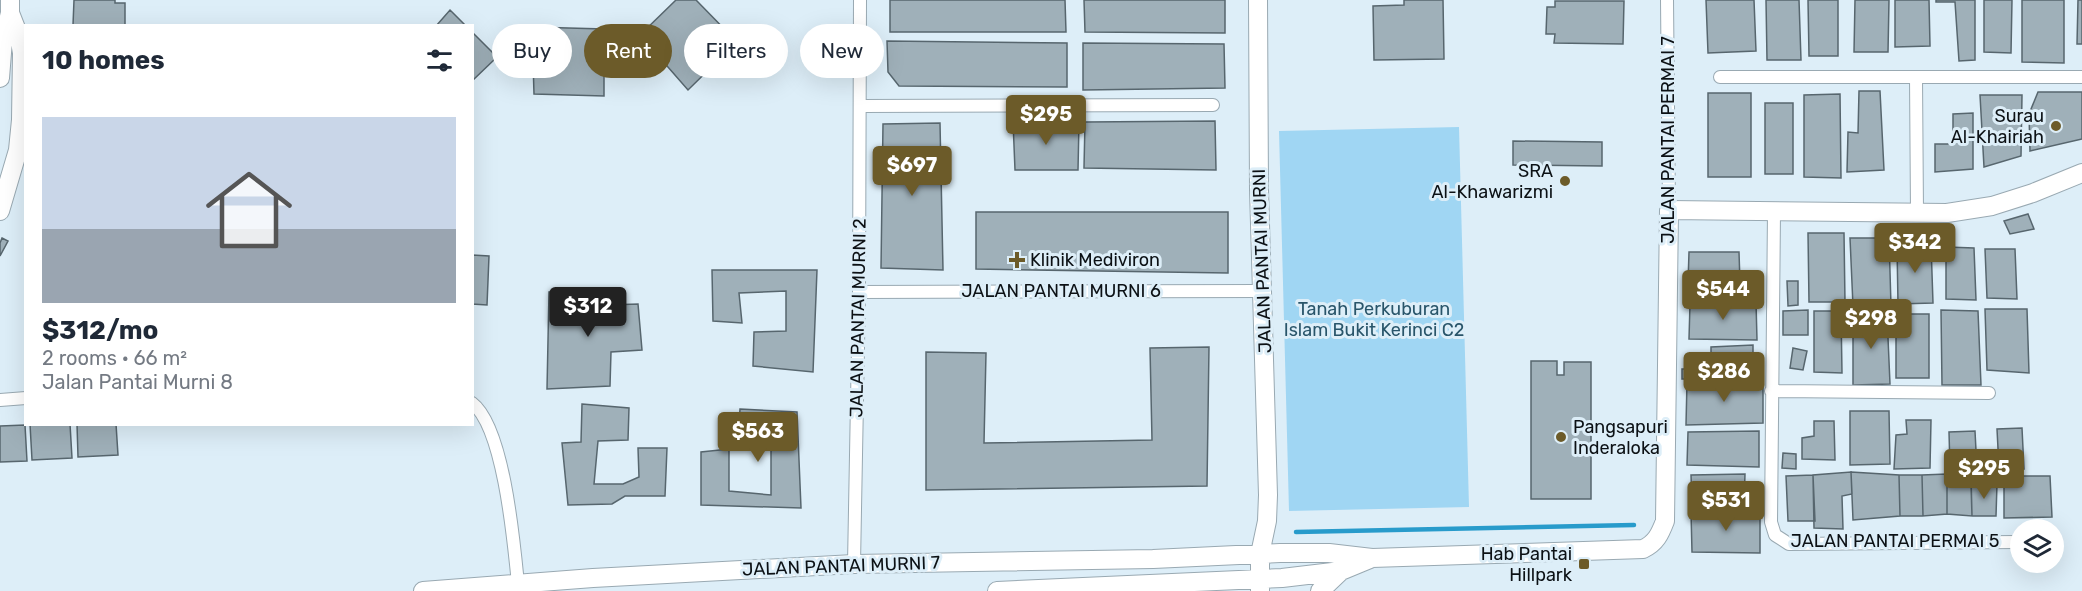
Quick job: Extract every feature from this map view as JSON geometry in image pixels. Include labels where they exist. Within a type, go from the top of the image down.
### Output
[{"type":"street","name":"JALAN PANTAI MURNI 2","points":[[854,564],[861,106],[860,0]]},
{"type":"street","name":"JALAN PANTAI MURNI","points":[[1258,0],[1259,189],[1268,521],[1260,554],[1260,585]]},
{"type":"street","name":"JALAN PANTAI PERMAI 7","points":[[1372,558],[1643,549],[1652,545],[1658,538],[1665,521],[1669,210],[1667,0]]},
{"type":"street","points":[[0,78],[3,40],[10,7]]},
{"type":"street","points":[[0,211],[18,150],[21,120],[22,53],[10,7]]},
{"type":"street","points":[[1720,77],[2082,77]]},
{"type":"street","points":[[1916,77],[1917,213]]},
{"type":"street","points":[[861,106],[1213,105]]},
{"type":"street","points":[[1669,210],[1947,213],[1992,206],[2033,193],[2082,173]]},
{"type":"street","name":"JALAN PANTAI PERMAI 5","points":[[1774,212],[1771,522],[1775,535],[1789,544],[2010,542]]},
{"type":"street","name":"JALAN PANTAI MURNI 6","points":[[859,292],[1263,291]]},
{"type":"street","points":[[1771,392],[1989,393]]},
{"type":"street","points":[[0,400],[24,398]]},
{"type":"street","points":[[474,404],[480,409],[490,430],[502,470],[514,542],[518,584]]},
{"type":"street","name":"JALAN PANTAI MURNI","points":[[1268,521],[1280,553],[1282,584]]},
{"type":"street","name":"JALAN PANTAI MURNI 7","points":[[423,591],[854,564],[1153,559],[1280,553],[1329,553],[1372,558]]},
{"type":"street","points":[[997,591],[1282,584],[1341,571],[1372,558]]},
{"type":"street","points":[[1320,591],[1341,571]]},
{"type":"green space","name":"Tanah Perkuburan Islam Bukit Kerinci C2","points":[[1459,127],[1469,507],[1289,511],[1279,131]]},
{"type":"building","points":[[74,0],[115,0],[115,3],[125,3],[125,24],[73,24]]},
{"type":"building","points":[[676,0],[696,0],[719,24],[684,24],[684,78],[700,78],[688,90],[672,72],[672,24],[651,24]]},
{"type":"building","points":[[890,0],[1065,0],[1066,32],[890,32]]},
{"type":"building","points":[[1084,0],[1225,0],[1225,33],[1085,32]]},
{"type":"building","points":[[1404,0],[1443,0],[1444,59],[1374,60],[1373,6],[1404,5]]},
{"type":"building","points":[[1706,0],[1754,0],[1756,51],[1708,53]]},
{"type":"building","points":[[1766,0],[1799,0],[1801,60],[1767,60]]},
{"type":"building","points":[[1808,0],[1838,0],[1838,56],[1809,56]]},
{"type":"building","points":[[1855,0],[1889,0],[1888,52],[1854,52]]},
{"type":"building","points":[[1895,0],[1929,0],[1930,46],[1895,47]]},
{"type":"building","points":[[1936,0],[1975,0],[1975,60],[1959,61],[1955,2],[1936,2]]},
{"type":"building","points":[[1984,0],[2012,0],[2011,53],[1984,52]]},
{"type":"building","points":[[2022,0],[2064,0],[2064,63],[2022,62]]},
{"type":"building","points":[[2078,0],[2082,0],[2082,44],[2077,44]]},
{"type":"building","points":[[1555,1],[1624,1],[1623,44],[1554,43],[1555,34],[1546,34],[1547,7],[1555,7]]},
{"type":"building","points":[[450,10],[464,24],[438,24]]},
{"type":"building","points":[[572,28],[584,28],[584,78],[604,78],[604,96],[534,94],[534,78],[572,78]]},
{"type":"building","points":[[474,34],[492,52],[492,62],[474,79]]},
{"type":"building","points":[[887,41],[1067,43],[1067,87],[899,86],[888,72]]},
{"type":"building","points":[[1083,43],[1224,44],[1225,88],[1083,90]]},
{"type":"building","points":[[1859,91],[1880,91],[1884,170],[1847,172],[1848,132],[1858,133]]},
{"type":"building","name":"Surau Al-Khairiah","points":[[2038,92],[2082,92],[2082,139],[2030,151],[2029,114]]},
{"type":"building","points":[[1708,93],[1751,93],[1751,177],[1708,177]]},
{"type":"building","points":[[1840,94],[1841,178],[1804,177],[1804,95]]},
{"type":"building","points":[[1980,95],[2022,95],[2021,156],[1984,167]]},
{"type":"building","points":[[1765,103],[1793,103],[1793,174],[1765,174]]},
{"type":"building","points":[[1973,113],[1973,169],[1935,172],[1935,144],[1953,144],[1953,114]]},
{"type":"building","points":[[1013,121],[1079,122],[1078,170],[1015,170]]},
{"type":"building","points":[[1215,121],[1216,170],[1084,168],[1085,122]]},
{"type":"building","points":[[940,123],[943,270],[881,268],[883,124]]},
{"type":"building","points":[[1513,141],[1602,142],[1602,166],[1513,165]]},
{"type":"building","points":[[976,212],[1228,212],[1228,273],[976,269]]},
{"type":"building","points":[[2028,214],[2034,229],[2010,234],[2004,221]]},
{"type":"building","points":[[1808,233],[1844,233],[1845,302],[1809,302]]},
{"type":"building","points":[[2,238],[8,241],[0,256],[0,243]]},
{"type":"building","points":[[1850,238],[1889,238],[1891,306],[1853,306]]},
{"type":"building","points":[[1931,244],[1933,303],[1898,304],[1897,246]]},
{"type":"building","points":[[1946,247],[1974,248],[1976,300],[1946,299]]},
{"type":"building","points":[[1985,249],[2015,249],[2017,299],[1987,298]]},
{"type":"building","points":[[1689,252],[1739,252],[1740,283],[1688,283]]},
{"type":"building","points":[[474,255],[489,256],[487,305],[474,304]]},
{"type":"building","points":[[712,270],[817,270],[813,372],[753,366],[754,332],[786,331],[786,291],[739,293],[742,323],[713,321]]},
{"type":"building","points":[[1787,281],[1798,281],[1798,305],[1788,306]]},
{"type":"building","points":[[608,290],[607,305],[638,304],[642,350],[611,352],[610,386],[547,389],[549,292]]},
{"type":"building","points":[[1756,302],[1757,340],[1689,339],[1690,304]]},
{"type":"building","points":[[1985,309],[2027,309],[2029,373],[1987,370]]},
{"type":"building","points":[[1808,310],[1808,335],[1783,335],[1783,311]]},
{"type":"building","points":[[1941,310],[1978,311],[1981,385],[1942,385]]},
{"type":"building","points":[[1814,311],[1841,311],[1842,373],[1814,372]]},
{"type":"building","points":[[1896,314],[1929,314],[1929,378],[1896,378]]},
{"type":"building","points":[[1887,315],[1890,384],[1853,385],[1853,316]]},
{"type":"building","points":[[1753,345],[1753,372],[1711,372],[1711,347]]},
{"type":"building","points":[[1209,347],[1207,486],[926,490],[926,352],[986,353],[984,443],[1152,440],[1150,348]]},
{"type":"building","points":[[1793,348],[1807,351],[1803,370],[1790,368]]},
{"type":"building","name":"Pangsapuri Inderaloka","points":[[1531,361],[1557,361],[1557,375],[1564,375],[1564,362],[1591,362],[1591,499],[1531,499]]},
{"type":"building","points":[[1682,369],[1699,369],[1699,379],[1682,379]]},
{"type":"building","points":[[1687,382],[1763,382],[1763,423],[1686,425]]},
{"type":"building","points":[[582,404],[629,408],[628,440],[598,441],[594,484],[623,484],[639,477],[638,448],[667,448],[665,496],[625,496],[612,504],[568,505],[562,443],[581,442]]},
{"type":"building","points":[[740,409],[797,412],[801,508],[701,505],[701,452],[729,449],[729,491],[771,495],[771,440],[738,441]]},
{"type":"building","points":[[1850,411],[1889,411],[1890,464],[1850,465]]},
{"type":"building","points":[[1906,420],[1931,420],[1930,468],[1894,469],[1896,435],[1907,434]]},
{"type":"building","points":[[1814,421],[1834,421],[1835,460],[1802,459],[1802,438],[1814,436]]},
{"type":"building","points":[[0,426],[25,426],[27,461],[0,462]]},
{"type":"building","points":[[30,426],[70,426],[72,458],[32,460]]},
{"type":"building","points":[[77,426],[116,426],[118,455],[78,457]]},
{"type":"building","points":[[2022,428],[2024,469],[1999,468],[1997,429]]},
{"type":"building","points":[[1759,431],[1759,467],[1687,465],[1688,432]]},
{"type":"building","points":[[1975,431],[1977,470],[1950,468],[1949,432]]},
{"type":"building","points":[[1783,453],[1796,454],[1796,469],[1782,468]]},
{"type":"building","points":[[1851,472],[1852,494],[1842,496],[1843,529],[1814,528],[1813,475]]},
{"type":"building","points":[[1851,472],[1899,475],[1900,516],[1853,520]]},
{"type":"building","points":[[1745,474],[1744,504],[1692,503],[1691,475]]},
{"type":"building","points":[[1947,474],[1947,514],[1923,516],[1922,475]]},
{"type":"building","points":[[1947,474],[1971,475],[1972,516],[1947,514]]},
{"type":"building","points":[[1813,475],[1815,521],[1788,521],[1786,476]]},
{"type":"building","points":[[1899,475],[1922,475],[1923,516],[1900,516]]},
{"type":"building","points":[[2004,476],[2050,476],[2052,517],[2004,518]]},
{"type":"building","points":[[1971,484],[1997,484],[1996,516],[1972,516]]},
{"type":"building","points":[[1760,511],[1760,553],[1692,552],[1691,512]]},
{"type":"waterway","points":[[1296,532],[1634,525]]},
{"type":"place","name":"Surau Al-Khairiah","points":[[2056,126]]},
{"type":"place","name":"SRA Al-Khawarizmi","points":[[1565,181]]},
{"type":"place","name":"Klinik Mediviron","points":[[1017,260]]},
{"type":"place","name":"Pangsapuri Inderaloka","points":[[1561,437]]},
{"type":"place","name":"Hab Pantai Hillpark","points":[[1584,564]]}]
